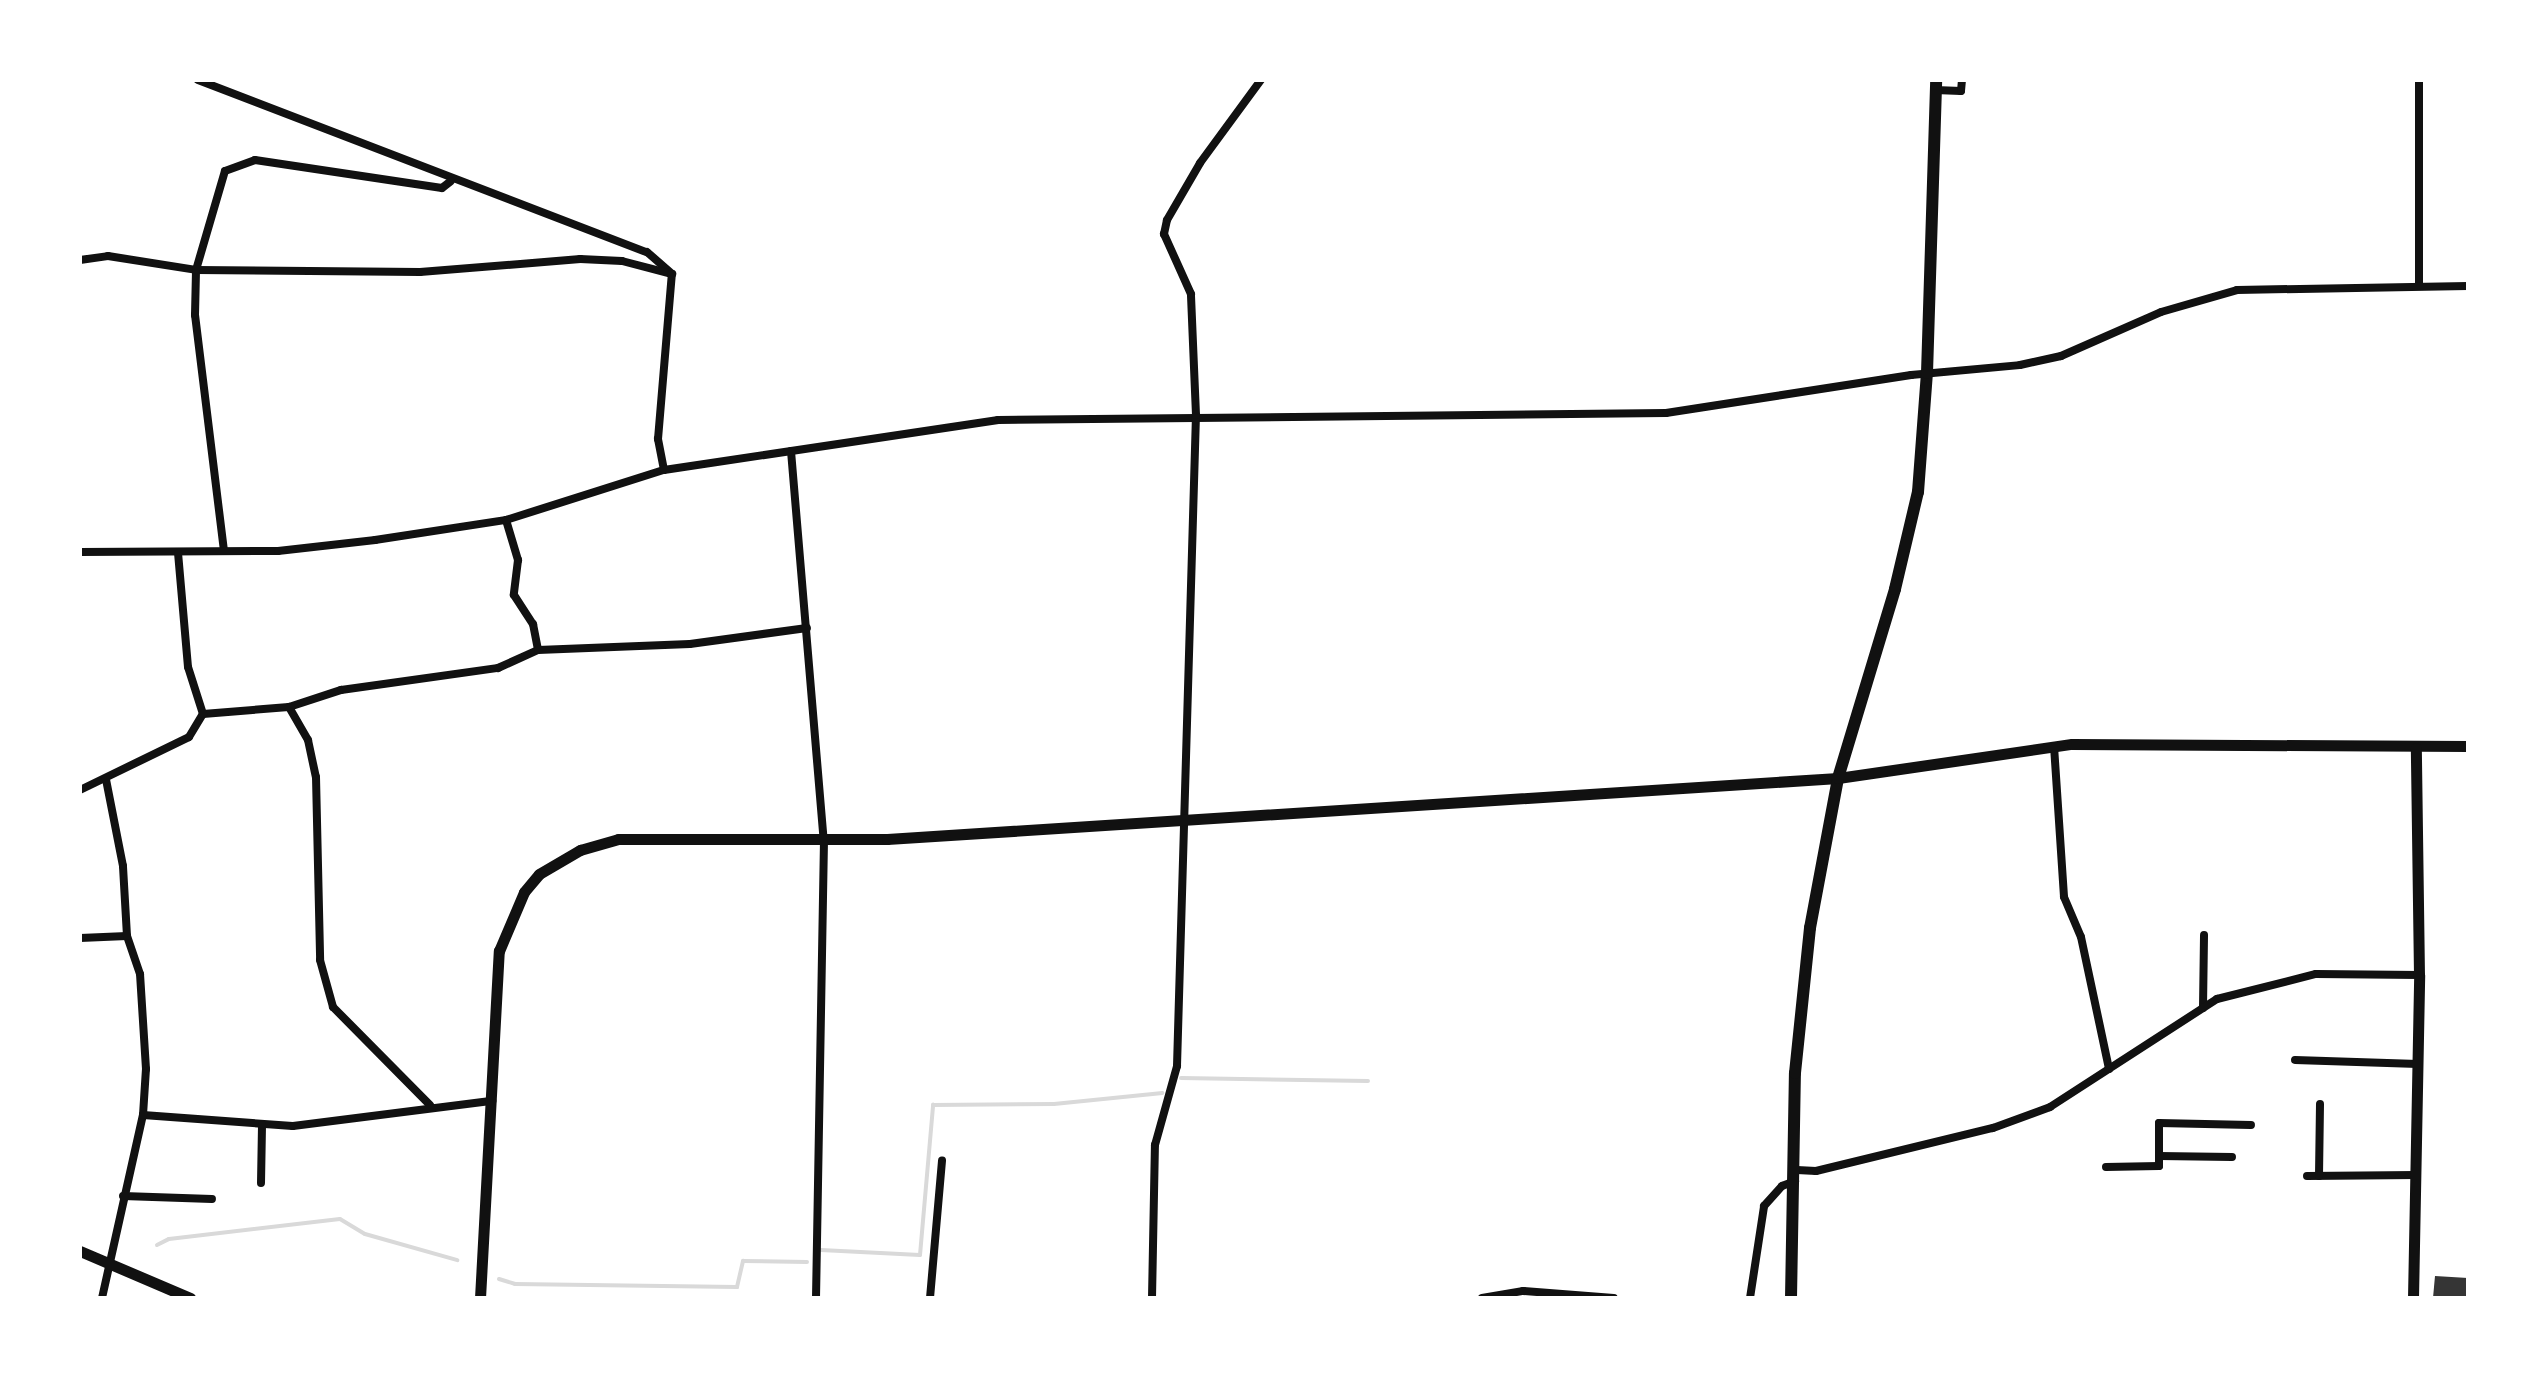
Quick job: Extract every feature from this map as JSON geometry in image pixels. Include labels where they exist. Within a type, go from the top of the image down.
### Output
[{"type":"main road","points":[[1791,1298],[1797,1176],[1795,1073],[1806,962],[1838,778],[1906,545],[1918,492],[1927,373],[1935,85]]},
{"type":"street","points":[[198,80],[451,181],[647,252],[672,274]]},
{"type":"street","points":[[1152,1298],[1155,1145],[1177,1066],[1187,819],[1196,415],[1191,294],[1164,234],[1167,220],[1234,112],[1261,80]]},
{"type":"street","points":[[1935,85],[1961,91],[1962,80]]},
{"type":"street","points":[[2419,80],[2419,285]]},
{"type":"street","points":[[224,551],[195,315],[196,270],[225,171],[255,160],[442,188],[451,181]]},
{"type":"street","points":[[80,260],[108,256],[196,270],[420,272],[580,259],[622,261],[672,274]]},
{"type":"street","points":[[664,470],[658,439],[672,274]]},
{"type":"street","points":[[80,552],[178,553],[306,548],[506,520],[664,470],[998,420],[1196,415],[1666,413],[2061,356],[2161,312],[2237,290],[2468,286]]},
{"type":"street","points":[[791,451],[824,840],[816,1298]]},
{"type":"street","points":[[506,520],[518,560],[514,595],[533,624],[538,650]]},
{"type":"street","points":[[80,790],[189,737],[203,714],[188,667],[178,553]]},
{"type":"street","points":[[203,714],[289,707],[341,690],[498,668],[538,650],[690,644],[807,628]]},
{"type":"street","points":[[289,707],[308,740],[316,777],[320,960],[333,1007],[430,1105]]},
{"type":"street","points":[[480,1298],[499,951],[513,910],[539,874],[580,850],[618,839],[824,840],[1838,778],[2054,746],[2157,742],[2416,748],[2468,746]]},
{"type":"street","points":[[2054,746],[2064,897],[2081,937],[2109,1069]]},
{"type":"street","points":[[2413,1298],[2419,975],[2416,748]]},
{"type":"street","points":[[102,1298],[143,1115],[140,974],[127,936],[123,866],[106,779]]},
{"type":"street","points":[[2203,1008],[2204,935]]},
{"type":"street","points":[[80,938],[127,936]]},
{"type":"street","points":[[1750,1298],[1764,1206],[1782,1186],[1797,1176],[2028,1116],[2109,1069],[2217,999],[2316,974],[2419,975]]},
{"type":"street","points":[[2295,1060],[2418,1064]]},
{"type":"street","points":[[143,1115],[262,1125],[350,1122],[430,1105],[492,1101]]},
{"type":"street","points":[[2319,1176],[2320,1104]]},
{"type":"street","points":[[2106,1167],[2159,1166],[2159,1123],[2251,1125]]},
{"type":"street","points":[[261,1183],[262,1125]]},
{"type":"street","points":[[2159,1156],[2232,1157]]},
{"type":"street","points":[[930,1298],[942,1161]]},
{"type":"street","points":[[2307,1176],[2416,1175]]},
{"type":"street","points":[[123,1196],[212,1199]]},
{"type":"street","points":[[80,1251],[190,1298]]},
{"type":"street","points":[[1482,1298],[1518,1295],[1614,1298]]},
{"type":"building","points":[[2435,1276],[2468,1278],[2468,1298],[2433,1298]]},
{"type":"waterway","points":[[1181,1078],[1368,1081]]},
{"type":"waterway","points":[[821,1250],[920,1255],[933,1105],[1054,1104],[1162,1093]]},
{"type":"waterway","points":[[157,1245],[169,1239],[340,1219],[365,1234],[457,1260]]},
{"type":"waterway","points":[[499,1279],[515,1284],[737,1287],[743,1261],[807,1262]]}]
